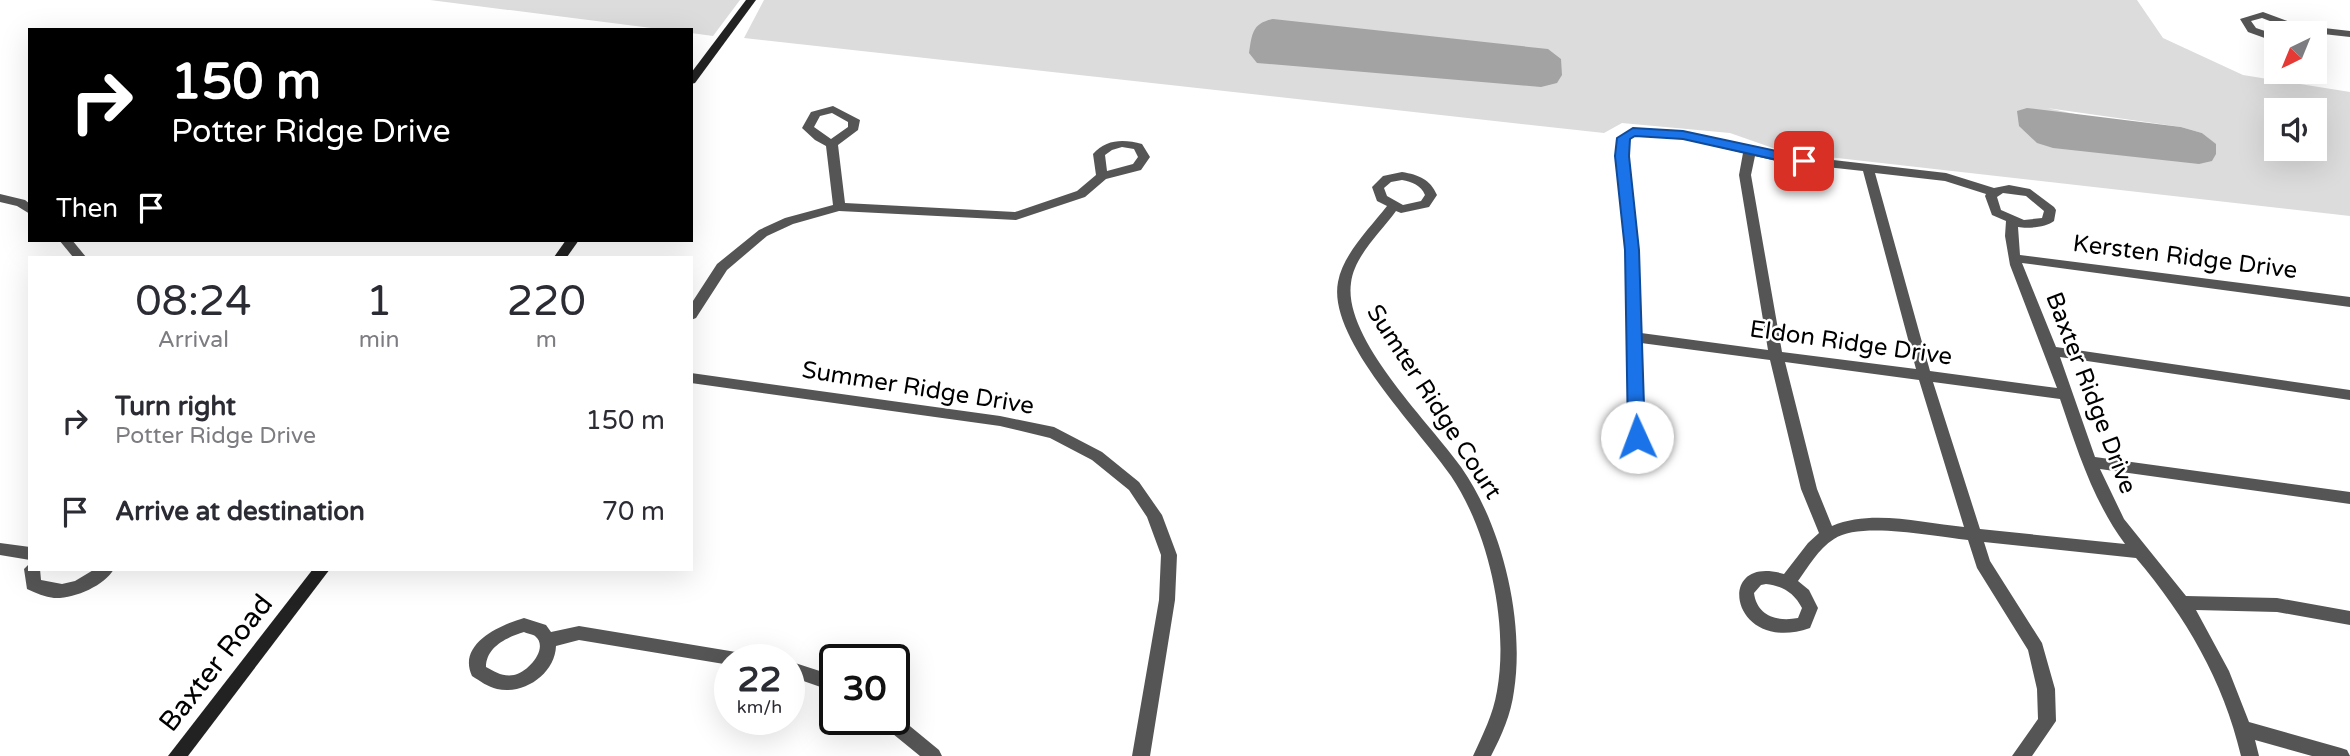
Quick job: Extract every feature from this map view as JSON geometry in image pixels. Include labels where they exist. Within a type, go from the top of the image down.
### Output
[{"type":"main road","points":[[693,78],[751,0]]},
{"type":"main road","points":[[561,256],[571,242]]},
{"type":"main road","name":"Baxter Road","points":[[177,756],[320,571]]},
{"type":"street","points":[[2264,34],[2252,30],[2245,19],[2263,15],[2276,21]]},
{"type":"street","points":[[2328,33],[2350,34]]},
{"type":"street","points":[[1637,437],[1632,250],[1622,156],[1624,138],[1633,132],[1683,135],[1781,158],[1947,177],[1994,192],[2009,189],[2030,193],[2050,210],[2051,216],[2042,224],[2012,221],[1992,206],[1990,201],[1994,192]]},
{"type":"street","points":[[832,144],[839,207]]},
{"type":"street","points":[[1749,149],[1745,175],[1776,355],[1811,499],[1827,533]]},
{"type":"street","points":[[1868,167],[1924,375],[1983,563],[2036,648],[2046,689],[2047,721],[2021,756]]},
{"type":"street","points":[[693,312],[722,267],[763,233],[789,220],[839,207],[1016,216],[1081,194],[1102,176]]},
{"type":"street","points":[[0,198],[27,204]]},
{"type":"street","name":"Sumter Ridge Court","points":[[1393,206],[1354,261],[1344,283],[1346,315],[1381,375],[1459,476],[1483,523],[1500,586],[1509,638],[1507,691],[1495,737],[1482,756]]},
{"type":"street","name":"Baxter Ridge Drive","points":[[2012,221],[2010,241],[2014,258],[2051,351],[2064,394],[2093,462],[2099,487],[2138,552],[2182,603],[2228,688],[2245,729],[2250,756]]},
{"type":"street","points":[[67,242],[79,256]]},
{"type":"street","name":"Kersten Ridge Drive","points":[[2014,258],[2350,302]]},
{"type":"street","name":"Eldon Ridge Drive","points":[[1633,337],[2064,394]]},
{"type":"street","points":[[2051,351],[2350,395]]},
{"type":"street","name":"Summer Ridge Drive","points":[[693,378],[1000,421],[1054,433],[1097,456],[1134,486],[1154,515],[1169,555],[1167,600],[1141,756]]},
{"type":"street","points":[[2093,462],[2350,498]]},
{"type":"street","points":[[1788,582],[1827,533],[1849,525],[1873,524],[2138,552]]},
{"type":"street","points":[[0,549],[28,554]]},
{"type":"street","points":[[32,571],[33,584],[49,592],[80,586],[103,571]]},
{"type":"street","points":[[2182,603],[2277,605],[2350,618]]},
{"type":"street","points":[[548,640],[579,633],[714,655]]},
{"type":"street","points":[[2245,729],[2341,756]]},
{"type":"street","points":[[907,735],[933,756]]},
{"type":"shaded area","points":[[430,0],[740,0],[713,36],[693,33],[693,28],[651,28]]},
{"type":"shaded area","points":[[764,0],[2137,0],[2163,38],[2243,75],[2264,78],[2264,84],[2300,84],[2350,92],[2350,216],[1784,152],[1730,133],[1622,123],[1604,133],[744,38]],"holes":[[[2047,108],[2181,127],[2202,133],[2215,144]]]},
{"type":"shaded area","points":[[1273,19],[1548,49],[1561,59],[1562,75],[1557,83],[1541,87],[1257,63],[1249,53],[1252,35],[1261,23]]},
{"type":"shaded area","points":[[2027,108],[2181,127],[2202,133],[2216,144],[2216,154],[2212,161],[2199,164],[2053,148],[2037,143],[2019,126],[2017,111]]},
{"type":"route","points":[[1637,437],[1632,250],[1622,156],[1624,138],[1633,132],[1683,135],[1804,161]]}]
